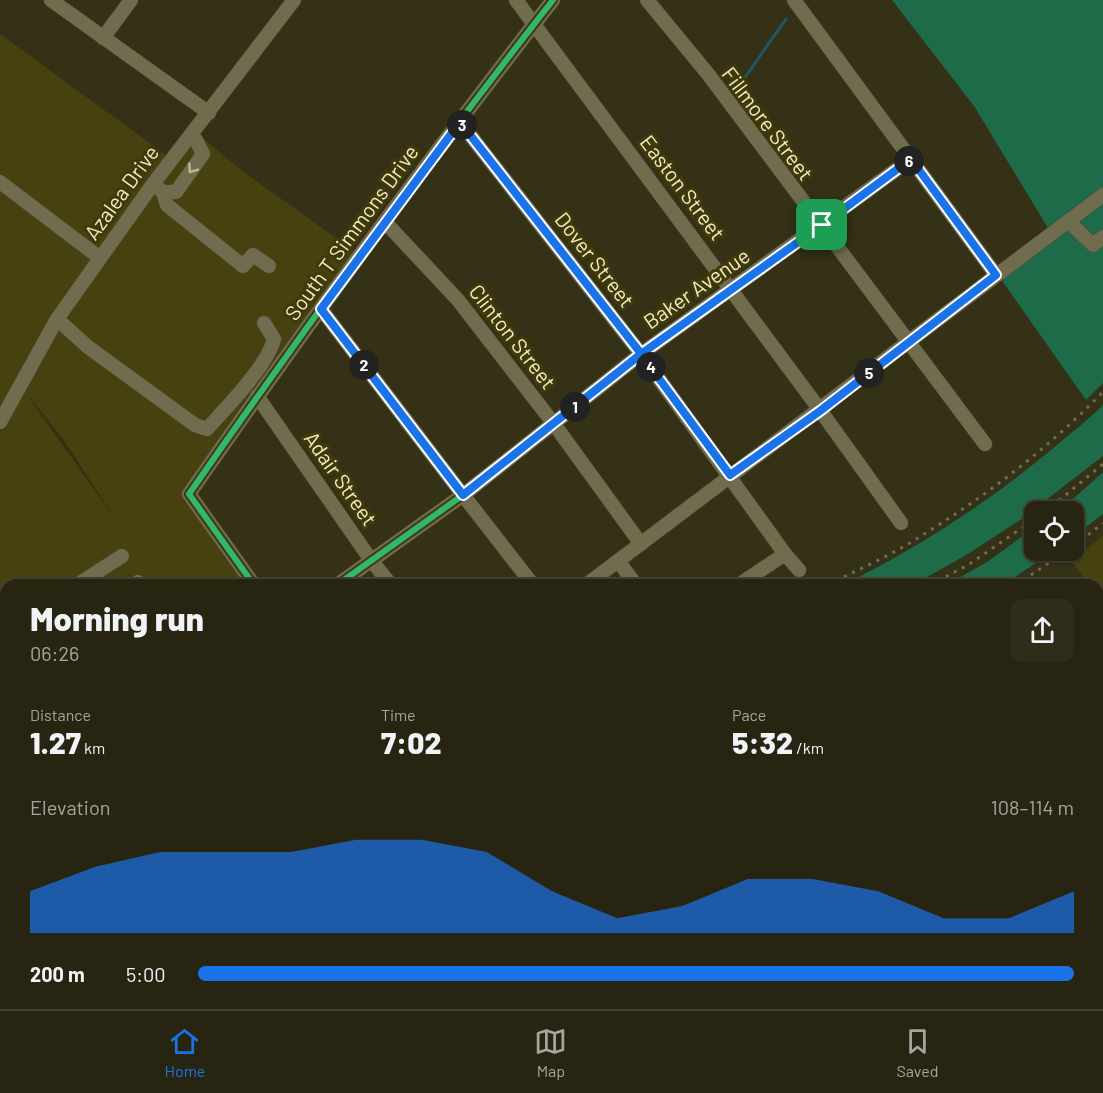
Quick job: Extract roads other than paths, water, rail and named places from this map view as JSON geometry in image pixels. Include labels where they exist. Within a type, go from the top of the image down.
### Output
[{"type":"street","points":[[51,0],[209,113]]},
{"type":"street","points":[[103,38],[131,0]]},
{"type":"street","name":"Azalea Drive","points":[[0,422],[57,319],[100,258],[158,188],[190,137],[294,0]]},
{"type":"street","name":"Easton Street","points":[[516,0],[901,523]]},
{"type":"street","name":"South T Simmons Drive","points":[[250,579],[189,494],[257,396],[385,222],[553,0]]},
{"type":"street","name":"Fillmore Street","points":[[647,0],[708,74],[985,444]]},
{"type":"street","points":[[794,0],[996,275]]},
{"type":"street","name":"Dover Street","points":[[460,122],[641,354],[785,554],[799,570]]},
{"type":"street","points":[[158,188],[176,192],[203,154],[196,140],[190,137]]},
{"type":"street","name":"Baker Avenue","points":[[345,579],[463,495],[641,354],[911,159]]},
{"type":"street","points":[[0,182],[100,258]]},
{"type":"street","points":[[158,188],[167,206],[243,266],[253,255],[270,266]]},
{"type":"street","points":[[594,579],[730,475],[820,411],[1103,195]]},
{"type":"street","points":[[1068,221],[1093,244],[1103,237]]},
{"type":"street","name":"Clinton Street","points":[[385,222],[458,300],[554,424],[640,544]]},
{"type":"street","points":[[321,309],[528,579]]},
{"type":"street","points":[[57,319],[88,347],[195,425],[207,429],[239,393],[272,349],[274,339],[264,322]]},
{"type":"street","name":"Adair Street","points":[[257,396],[370,560],[386,579]]},
{"type":"street","points":[[748,579],[785,554]]},
{"type":"street","points":[[86,579],[122,556]]},
{"type":"street","points":[[618,561],[632,579]]},
{"type":"waterway","points":[[739,86],[786,19]]},
{"type":"railway","points":[[840,579],[899,549],[970,504],[1039,451],[1103,392]]},
{"type":"railway","points":[[1058,501],[1103,464]]},
{"type":"railway","points":[[1084,538],[1103,523]]},
{"type":"railway","points":[[941,579],[968,565],[1024,527]]},
{"type":"railway","points":[[1025,579],[1052,561]]}]
